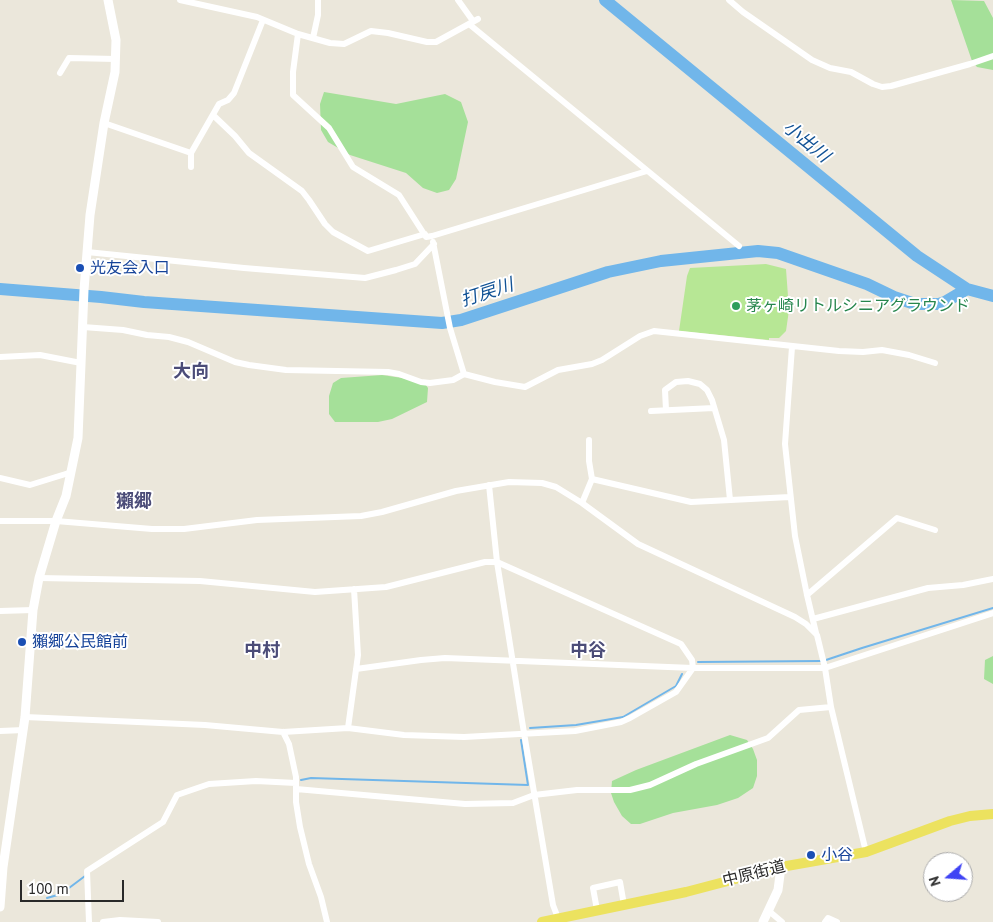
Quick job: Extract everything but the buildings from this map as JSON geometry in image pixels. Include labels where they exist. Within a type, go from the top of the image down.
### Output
[{"type":"main road","name":"中原街道","points":[[542,922],[686,892],[781,867],[866,852],[950,820],[993,814]]},
{"type":"street","points":[[0,907],[2,867],[24,730],[32,610],[39,578],[56,521],[66,496],[78,438],[87,252],[94,185],[104,123],[113,87],[116,59],[114,26],[108,0]]},
{"type":"street","points":[[180,0],[263,20],[298,34],[330,43],[344,44],[372,32],[436,42],[473,21]]},
{"type":"street","points":[[312,38],[318,15],[318,0]]},
{"type":"street","points":[[458,0],[473,21],[647,171],[739,246]]},
{"type":"street","points":[[729,0],[743,12],[812,60],[830,68],[851,72],[873,84],[882,86],[891,86],[993,56]]},
{"type":"street","points":[[191,168],[191,152],[219,104],[228,100],[234,93],[263,20]]},
{"type":"street","points":[[298,34],[293,72],[293,95],[329,128],[354,167],[400,195],[426,237],[647,171]]},
{"type":"street","points":[[60,73],[69,58],[116,59]]},
{"type":"street","points":[[213,115],[235,136],[249,153],[302,191],[325,224],[333,232],[368,251],[425,234]]},
{"type":"street","points":[[104,123],[191,152]]},
{"type":"street","points":[[432,236],[450,328],[464,374]]},
{"type":"street","points":[[87,252],[365,278],[415,264],[434,244]]},
{"type":"street","points":[[83,327],[123,330],[169,337],[188,342],[235,362],[286,370],[388,372],[430,383],[453,380],[464,374],[495,382],[525,386],[558,370],[592,364],[602,360],[640,336],[654,331],[792,347],[863,352],[882,350],[909,355],[935,363]]},
{"type":"street","points":[[792,347],[785,444],[790,497],[812,619],[824,663],[831,707],[866,852]]},
{"type":"street","points":[[0,357],[40,356],[81,363]]},
{"type":"street","points":[[666,410],[665,390],[676,382],[688,381],[700,384],[707,390],[724,440],[730,500]]},
{"type":"street","points":[[651,412],[714,408]]},
{"type":"street","points":[[582,503],[592,479],[589,461],[589,440]]},
{"type":"street","points":[[0,478],[30,485],[72,472]]},
{"type":"street","points":[[592,479],[691,502],[790,497]]},
{"type":"street","points":[[0,521],[56,521],[152,529],[176,529],[257,520],[361,516],[456,491],[489,485],[509,482],[542,484],[556,487],[582,503],[638,544],[796,617],[816,635]]},
{"type":"street","points":[[489,485],[498,562],[524,733],[553,905],[558,918]]},
{"type":"street","points":[[807,595],[897,518],[935,530]]},
{"type":"street","points":[[25,716],[205,725],[283,732],[348,728],[404,735],[464,737],[575,731],[622,722],[676,692],[693,668],[692,660],[681,644],[498,562],[485,562],[386,587],[315,592],[200,581],[39,578]]},
{"type":"street","points":[[812,619],[928,588],[963,585],[993,579]]},
{"type":"street","points":[[348,728],[358,655],[354,589]]},
{"type":"street","points":[[0,612],[32,610]]},
{"type":"street","points":[[356,669],[445,658],[693,668],[824,663],[993,613]]},
{"type":"street","points":[[89,922],[87,871],[163,822],[177,795],[209,784],[256,781],[465,804],[513,803],[534,795],[577,790],[630,790],[650,785],[696,764],[768,738],[799,710],[831,707]]},
{"type":"street","points":[[0,730],[24,730]]},
{"type":"street","points":[[283,732],[289,744],[300,827],[327,922]]},
{"type":"street","points":[[763,922],[778,890],[781,867]]},
{"type":"street","points":[[597,910],[593,888],[620,882],[624,905]]},
{"type":"street","points":[[769,911],[782,922]]},
{"type":"street","points":[[825,922],[828,918],[837,922]]},
{"type":"street","points":[[103,922],[120,920],[158,922]]},
{"type":"green space","points":[[951,0],[984,1],[993,18],[993,70],[977,67],[972,61]]},
{"type":"green space","points":[[324,92],[396,104],[445,94],[461,102],[468,122],[456,179],[449,190],[437,193],[423,188],[406,173],[350,155],[328,142],[321,130],[320,104]]},
{"type":"green space","name":"茅ヶ崎リトルシニアグラウンド","points":[[766,264],[786,269],[789,310],[786,331],[779,338],[769,338],[769,340],[679,331],[687,276],[690,268]]},
{"type":"green space","points":[[382,375],[423,381],[428,388],[427,402],[392,419],[378,422],[335,422],[329,414],[329,396],[333,383],[341,378]]},
{"type":"green space","points":[[993,656],[993,684],[984,679],[985,660]]},
{"type":"green space","points":[[730,735],[747,740],[753,749],[757,760],[757,776],[753,788],[738,798],[717,805],[673,813],[640,824],[631,824],[622,816],[611,793],[612,781],[636,770]]},
{"type":"waterway","name":"小出川","points":[[605,0],[917,256],[967,289],[993,296]]},
{"type":"waterway","name":"打戻川","points":[[0,289],[144,302],[442,323],[461,320],[608,272],[661,261],[758,251],[778,253],[867,284],[894,297],[915,304],[939,304],[967,289]]},
{"type":"waterway","points":[[826,660],[993,608]]},
{"type":"waterway","points":[[698,662],[821,661]]},
{"type":"waterway","points":[[530,728],[576,725],[623,717],[676,686],[682,674]]},
{"type":"waterway","points":[[301,780],[311,778],[528,785],[521,740]]},
{"type":"waterway","points":[[47,898],[61,894],[85,876]]},
{"type":"place","name":"光友会入口","points":[[80,268]]},
{"type":"place","name":"茅ヶ崎リトルシニアグラウンド","points":[[736,306]]},
{"type":"place","name":"獺郷公民館前","points":[[22,642]]},
{"type":"place","name":"小谷","points":[[811,855]]},
{"type":"district","name":"大向","points":[[191,372]]},
{"type":"district","name":"獺郷","points":[[134,502]]},
{"type":"district","name":"中村","points":[[262,651]]},
{"type":"district","name":"中谷","points":[[588,651]]}]
